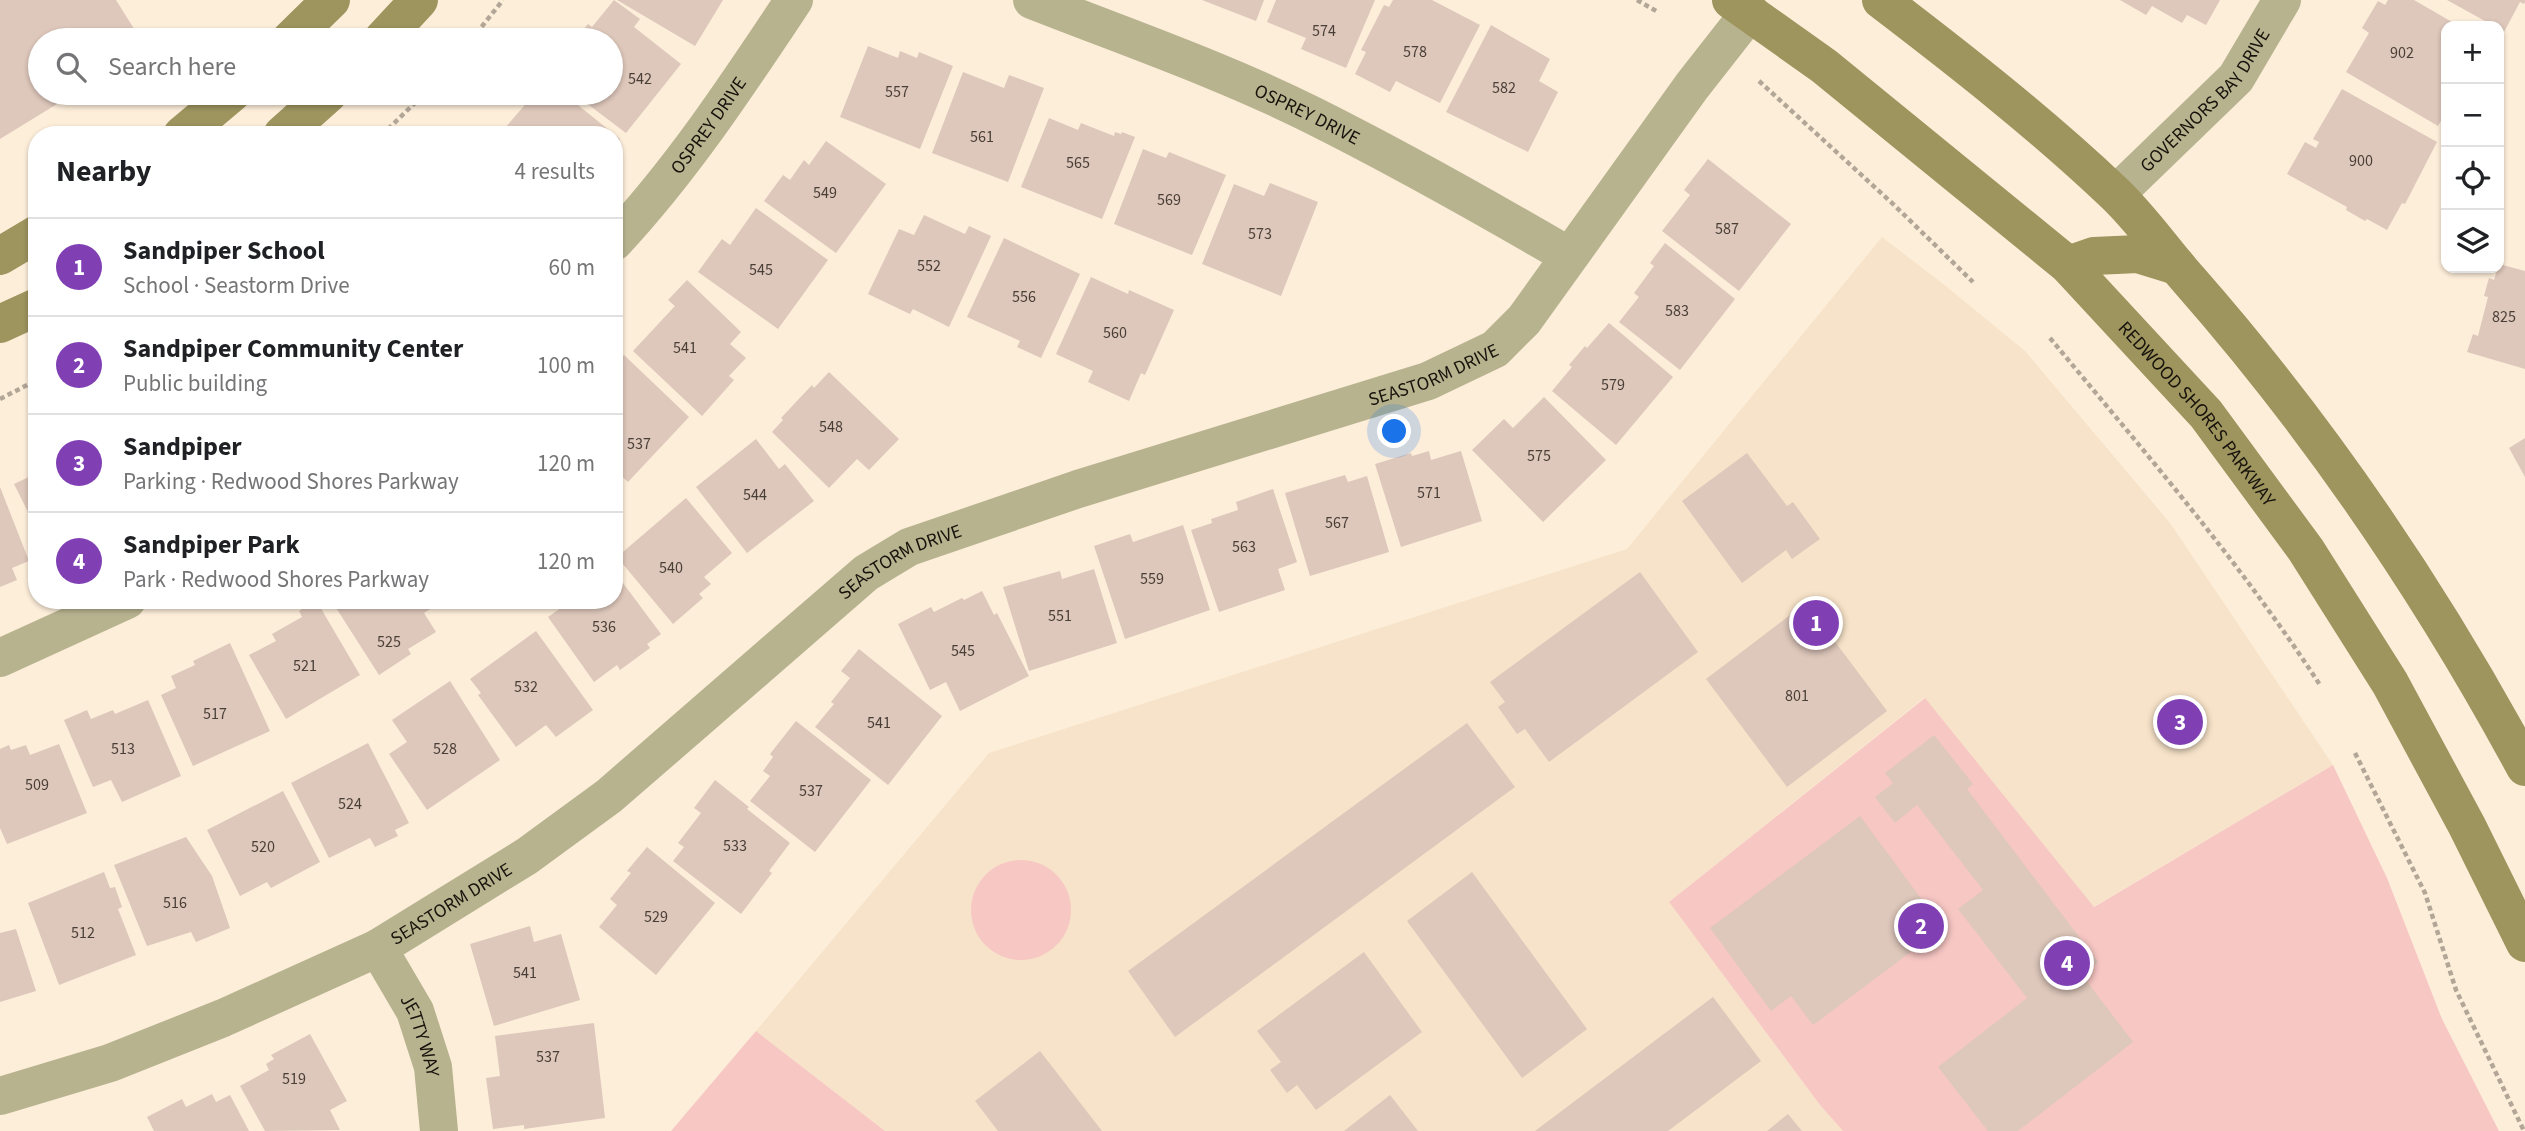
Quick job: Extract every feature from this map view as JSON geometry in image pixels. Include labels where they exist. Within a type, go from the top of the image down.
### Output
[{"type":"main road","points":[[302,28],[331,0]]},
{"type":"main road","points":[[393,28],[419,0]]},
{"type":"main road","points":[[1881,0],[1981,77],[2116,194],[2272,379],[2354,489],[2428,599],[2525,767]]},
{"type":"main road","name":"REDWOOD SHORES PARKWAY","points":[[1741,6],[1824,66],[2068,265],[2206,414],[2306,550],[2390,683],[2467,825],[2525,943]]},
{"type":"main road","points":[[193,126],[218,105]]},
{"type":"main road","points":[[292,126],[316,105]]},
{"type":"main road","points":[[0,256],[28,239]]},
{"type":"main road","points":[[2068,265],[2094,256],[2138,254],[2177,266]]},
{"type":"main road","points":[[0,324],[28,310]]},
{"type":"street","name":"OSPREY DRIVE","points":[[623,232],[650,203],[726,103],[794,0]]},
{"type":"street","name":"OSPREY DRIVE","points":[[1032,0],[1206,68],[1311,115],[1482,206],[1569,256]]},
{"type":"street","name":"GOVERNORS BAY DRIVE","points":[[2116,194],[2236,78],[2282,0]]},
{"type":"street","name":"SEASTORM DRIVE","points":[[0,1096],[110,1063],[223,1018],[378,948],[527,856],[609,796],[866,573],[909,547],[1079,489],[1428,381],[1495,349],[1524,320],[1718,50],[1741,6]]},
{"type":"street","points":[[0,658],[107,609]]},
{"type":"street","name":"JETTY WAY","points":[[378,948],[415,1011],[433,1067],[439,1131]]},
{"type":"path","points":[[481,28],[503,0]]},
{"type":"path","points":[[1637,0],[1658,12]]},
{"type":"path","points":[[1759,81],[1892,203],[1973,282]]},
{"type":"path","points":[[391,126],[413,105]]},
{"type":"path","points":[[2050,338],[2144,451],[2284,630],[2320,685]]},
{"type":"path","points":[[0,399],[28,385]]},
{"type":"path","points":[[2355,753],[2425,893],[2456,990],[2524,1131]]},
{"type":"shaded area","points":[[1882,237],[2025,351],[2170,523],[2333,765],[2093,907],[1924,698],[1669,902],[1820,1105],[1843,1131],[885,1131],[756,1031],[989,753],[1627,549]]},
{"type":"shaded area","points":[[1925,698],[2094,907],[2333,765],[2387,878],[2442,1019],[2499,1131],[1843,1131],[1820,1105],[1669,902]]},
{"type":"shaded area","points":[[1021,860],[1040,864],[1056,875],[1067,891],[1071,910],[1067,929],[1056,945],[1040,956],[1021,960],[1002,956],[986,945],[975,929],[971,910],[975,891],[986,875],[1002,864]]},
{"type":"shaded area","points":[[756,1031],[885,1131],[671,1131]]},
{"type":"building","points":[[0,0],[116,0],[134,28],[28,28],[28,105],[55,105],[0,139]]},
{"type":"building","points":[[614,0],[640,19],[634,27],[681,64],[626,133],[623,126],[617,126],[589,105],[623,105],[623,28],[585,28],[588,24],[592,27]]},
{"type":"building","points":[[617,0],[723,0],[695,46]]},
{"type":"building","points":[[1202,0],[1264,0],[1256,21]]},
{"type":"building","points":[[1276,0],[1375,0],[1346,68],[1301,49],[1306,38],[1267,22]]},
{"type":"building","points":[[1393,0],[1432,0],[1480,25],[1440,103],[1396,81],[1390,92],[1355,74],[1366,52],[1361,50],[1384,5],[1389,7]]},
{"type":"building","points":[[2120,0],[2220,0],[2206,25],[2187,15],[2182,23],[2152,6],[2146,15]]},
{"type":"building","points":[[2388,0],[2414,0],[2450,21],[2441,21],[2441,121],[2438,126],[2346,72],[2369,33],[2362,28],[2378,1],[2385,5]]},
{"type":"building","points":[[2447,0],[2525,0],[2524,4],[2520,2],[2504,32],[2504,21],[2485,21]]},
{"type":"building","points":[[1491,25],[1550,59],[1539,81],[1558,92],[1528,152],[1446,112]]},
{"type":"building","points":[[868,46],[898,58],[900,51],[917,58],[919,52],[953,66],[920,149],[840,117]]},
{"type":"building","points":[[963,72],[1004,88],[1009,75],[1044,88],[1008,182],[932,153]]},
{"type":"building","points":[[2342,89],[2437,142],[2405,204],[2402,203],[2387,230],[2367,219],[2365,221],[2346,210],[2347,207],[2287,174],[2305,142],[2316,148],[2319,142],[2313,139]]},
{"type":"building","points":[[525,105],[578,105],[604,126],[507,126]]},
{"type":"building","points":[[1049,118],[1078,130],[1081,123],[1114,136],[1115,132],[1122,132],[1135,137],[1102,219],[1021,187]]},
{"type":"building","points":[[826,141],[886,184],[836,253],[764,201],[783,175],[790,180],[804,160],[809,165]]},
{"type":"building","points":[[1143,149],[1166,158],[1169,152],[1226,175],[1192,255],[1114,224]]},
{"type":"building","points":[[1708,159],[1791,224],[1739,291],[1662,231],[1690,195],[1684,190]]},
{"type":"building","points":[[1270,183],[1318,202],[1281,296],[1202,264],[1234,184],[1264,196]]},
{"type":"building","points":[[756,208],[828,260],[778,329],[698,272],[722,239],[730,245]]},
{"type":"building","points":[[924,215],[965,234],[969,226],[991,236],[949,327],[913,309],[910,314],[868,294],[899,229],[914,235]]},
{"type":"building","points":[[1004,238],[1080,274],[1041,358],[1017,347],[1020,341],[967,317]]},
{"type":"building","points":[[1665,243],[1735,299],[1680,370],[1619,322],[1639,297],[1634,293],[1654,266],[1650,263]]},
{"type":"building","points":[[2504,265],[2525,271],[2525,369],[2467,352],[2473,334],[2478,336],[2488,297],[2484,296],[2489,278],[2494,280],[2496,273],[2504,273]]},
{"type":"building","points":[[1091,277],[1128,294],[1129,290],[1174,310],[1145,375],[1141,373],[1129,401],[1088,382],[1093,371],[1056,354]]},
{"type":"building","points":[[687,280],[741,332],[730,344],[746,358],[729,376],[734,380],[702,416],[633,351],[675,306],[668,300]]},
{"type":"building","points":[[1609,323],[1673,377],[1616,445],[1552,391],[1572,367],[1569,365]]},
{"type":"building","points":[[623,356],[689,417],[628,482],[623,477]]},
{"type":"building","points":[[829,372],[899,439],[869,470],[857,459],[829,488],[772,432],[783,420],[781,418],[812,385],[814,388]]},
{"type":"building","points":[[1544,397],[1606,460],[1543,522],[1472,450],[1504,419],[1513,428]]},
{"type":"building","points":[[2525,438],[2525,477],[2509,448]]},
{"type":"building","points":[[756,439],[779,469],[785,464],[814,501],[747,553],[696,487]]},
{"type":"building","points":[[1429,451],[1431,460],[1461,451],[1482,521],[1401,547],[1375,464],[1411,453],[1412,456]]},
{"type":"building","points":[[1747,453],[1787,506],[1793,502],[1820,539],[1792,559],[1786,550],[1742,583],[1682,501]]},
{"type":"building","points":[[1345,475],[1348,482],[1367,476],[1389,552],[1310,576],[1285,493]]},
{"type":"building","points":[[28,477],[28,512],[14,484]]},
{"type":"building","points":[[0,487],[28,561],[12,568],[17,580],[0,587]]},
{"type":"building","points":[[1273,489],[1297,562],[1278,569],[1285,590],[1219,612],[1191,530],[1212,523],[1211,519],[1238,510],[1236,502]]},
{"type":"building","points":[[686,498],[732,553],[704,577],[711,584],[699,594],[703,598],[673,624],[623,564],[623,552]]},
{"type":"building","points":[[1183,525],[1210,610],[1125,639],[1094,546],[1130,534],[1133,542]]},
{"type":"building","points":[[1094,569],[1117,643],[1029,671],[1003,587],[1060,571],[1062,579]]},
{"type":"building","points":[[1640,572],[1698,652],[1549,762],[1525,729],[1517,734],[1498,707],[1505,702],[1490,682]]},
{"type":"building","points":[[623,583],[661,634],[647,644],[650,648],[620,670],[617,665],[594,682],[548,617],[559,609],[623,609]]},
{"type":"building","points":[[982,591],[994,615],[997,613],[1029,676],[960,711],[946,682],[930,690],[898,624],[931,607],[934,612]]},
{"type":"building","points":[[1806,603],[1887,711],[1787,787],[1706,679]]},
{"type":"building","points":[[321,609],[360,675],[286,719],[249,655],[276,641],[272,634],[302,617],[299,611]]},
{"type":"building","points":[[337,609],[430,609],[424,613],[436,632],[408,649],[411,654],[379,675]]},
{"type":"building","points":[[536,631],[593,710],[556,737],[546,725],[516,747],[478,695],[481,693],[470,679]]},
{"type":"building","points":[[230,643],[270,731],[193,766],[161,695],[176,688],[171,676],[195,665],[193,661]]},
{"type":"building","points":[[859,649],[942,716],[888,785],[815,727],[850,678],[841,671]]},
{"type":"building","points":[[450,681],[500,760],[427,810],[389,754],[407,742],[392,720]]},
{"type":"building","points":[[148,700],[181,776],[122,802],[111,780],[93,787],[64,720],[87,710],[91,719],[113,710],[115,714]]},
{"type":"building","points":[[796,721],[871,780],[815,852],[750,801],[770,776],[763,771],[773,757],[770,754]]},
{"type":"building","points":[[1467,723],[1515,787],[1175,1037],[1128,971]]},
{"type":"building","points":[[1934,735],[1973,784],[1967,789],[2098,962],[2082,975],[2133,1042],[2018,1131],[1988,1131],[1938,1067],[2027,998],[1958,909],[1983,890],[1917,805],[1895,823],[1875,797],[1893,783],[1885,773]]},
{"type":"building","points":[[368,743],[409,823],[395,830],[398,836],[375,847],[370,838],[329,858],[291,783]]},
{"type":"building","points":[[59,744],[87,813],[7,844],[0,828],[0,749],[9,745],[11,750],[26,745],[30,755]]},
{"type":"building","points":[[715,780],[790,843],[769,871],[772,873],[741,914],[673,861],[684,847],[678,843],[701,813],[694,808]]},
{"type":"building","points":[[283,791],[320,862],[271,888],[267,882],[240,896],[207,830]]},
{"type":"building","points":[[1860,816],[1943,928],[1813,1025],[1791,996],[1771,1011],[1710,928]]},
{"type":"building","points":[[186,837],[212,876],[230,928],[196,942],[191,932],[147,946],[114,865]]},
{"type":"building","points":[[647,847],[715,903],[656,975],[599,927],[617,905],[610,899],[631,873],[627,871]]},
{"type":"building","points":[[104,872],[110,888],[115,887],[122,907],[118,909],[136,955],[59,985],[28,903]]},
{"type":"building","points":[[1472,872],[1587,1029],[1522,1078],[1407,921]]},
{"type":"building","points":[[530,926],[534,942],[561,934],[580,1000],[494,1026],[470,944]]},
{"type":"building","points":[[16,929],[36,991],[0,1002],[0,933]]},
{"type":"building","points":[[1364,952],[1422,1032],[1316,1110],[1297,1085],[1287,1093],[1270,1070],[1281,1062],[1257,1031]]},
{"type":"building","points":[[1713,997],[1761,1061],[1668,1131],[1535,1131]]},
{"type":"building","points":[[594,1023],[605,1118],[524,1129],[524,1125],[493,1129],[486,1078],[500,1076],[495,1036]]},
{"type":"building","points":[[310,1034],[347,1101],[330,1110],[340,1130],[265,1131],[240,1086],[269,1070],[266,1064],[274,1059],[271,1055]]},
{"type":"building","points":[[1040,1051],[1102,1131],[998,1131],[975,1101]]},
{"type":"building","points":[[212,1094],[216,1102],[230,1095],[249,1131],[154,1131],[147,1117],[182,1099],[186,1107]]},
{"type":"building","points":[[1390,1095],[1418,1131],[1344,1131]]},
{"type":"building","points":[[1788,1114],[1802,1131],[1767,1131]]},
{"type":"place","name":"Sandpiper School","points":[[1816,623]]},
{"type":"place","name":"Sandpiper","points":[[2180,722]]},
{"type":"place","name":"Sandpiper Community Center","points":[[1921,926]]},
{"type":"place","name":"Sandpiper Park","points":[[2067,963]]}]
